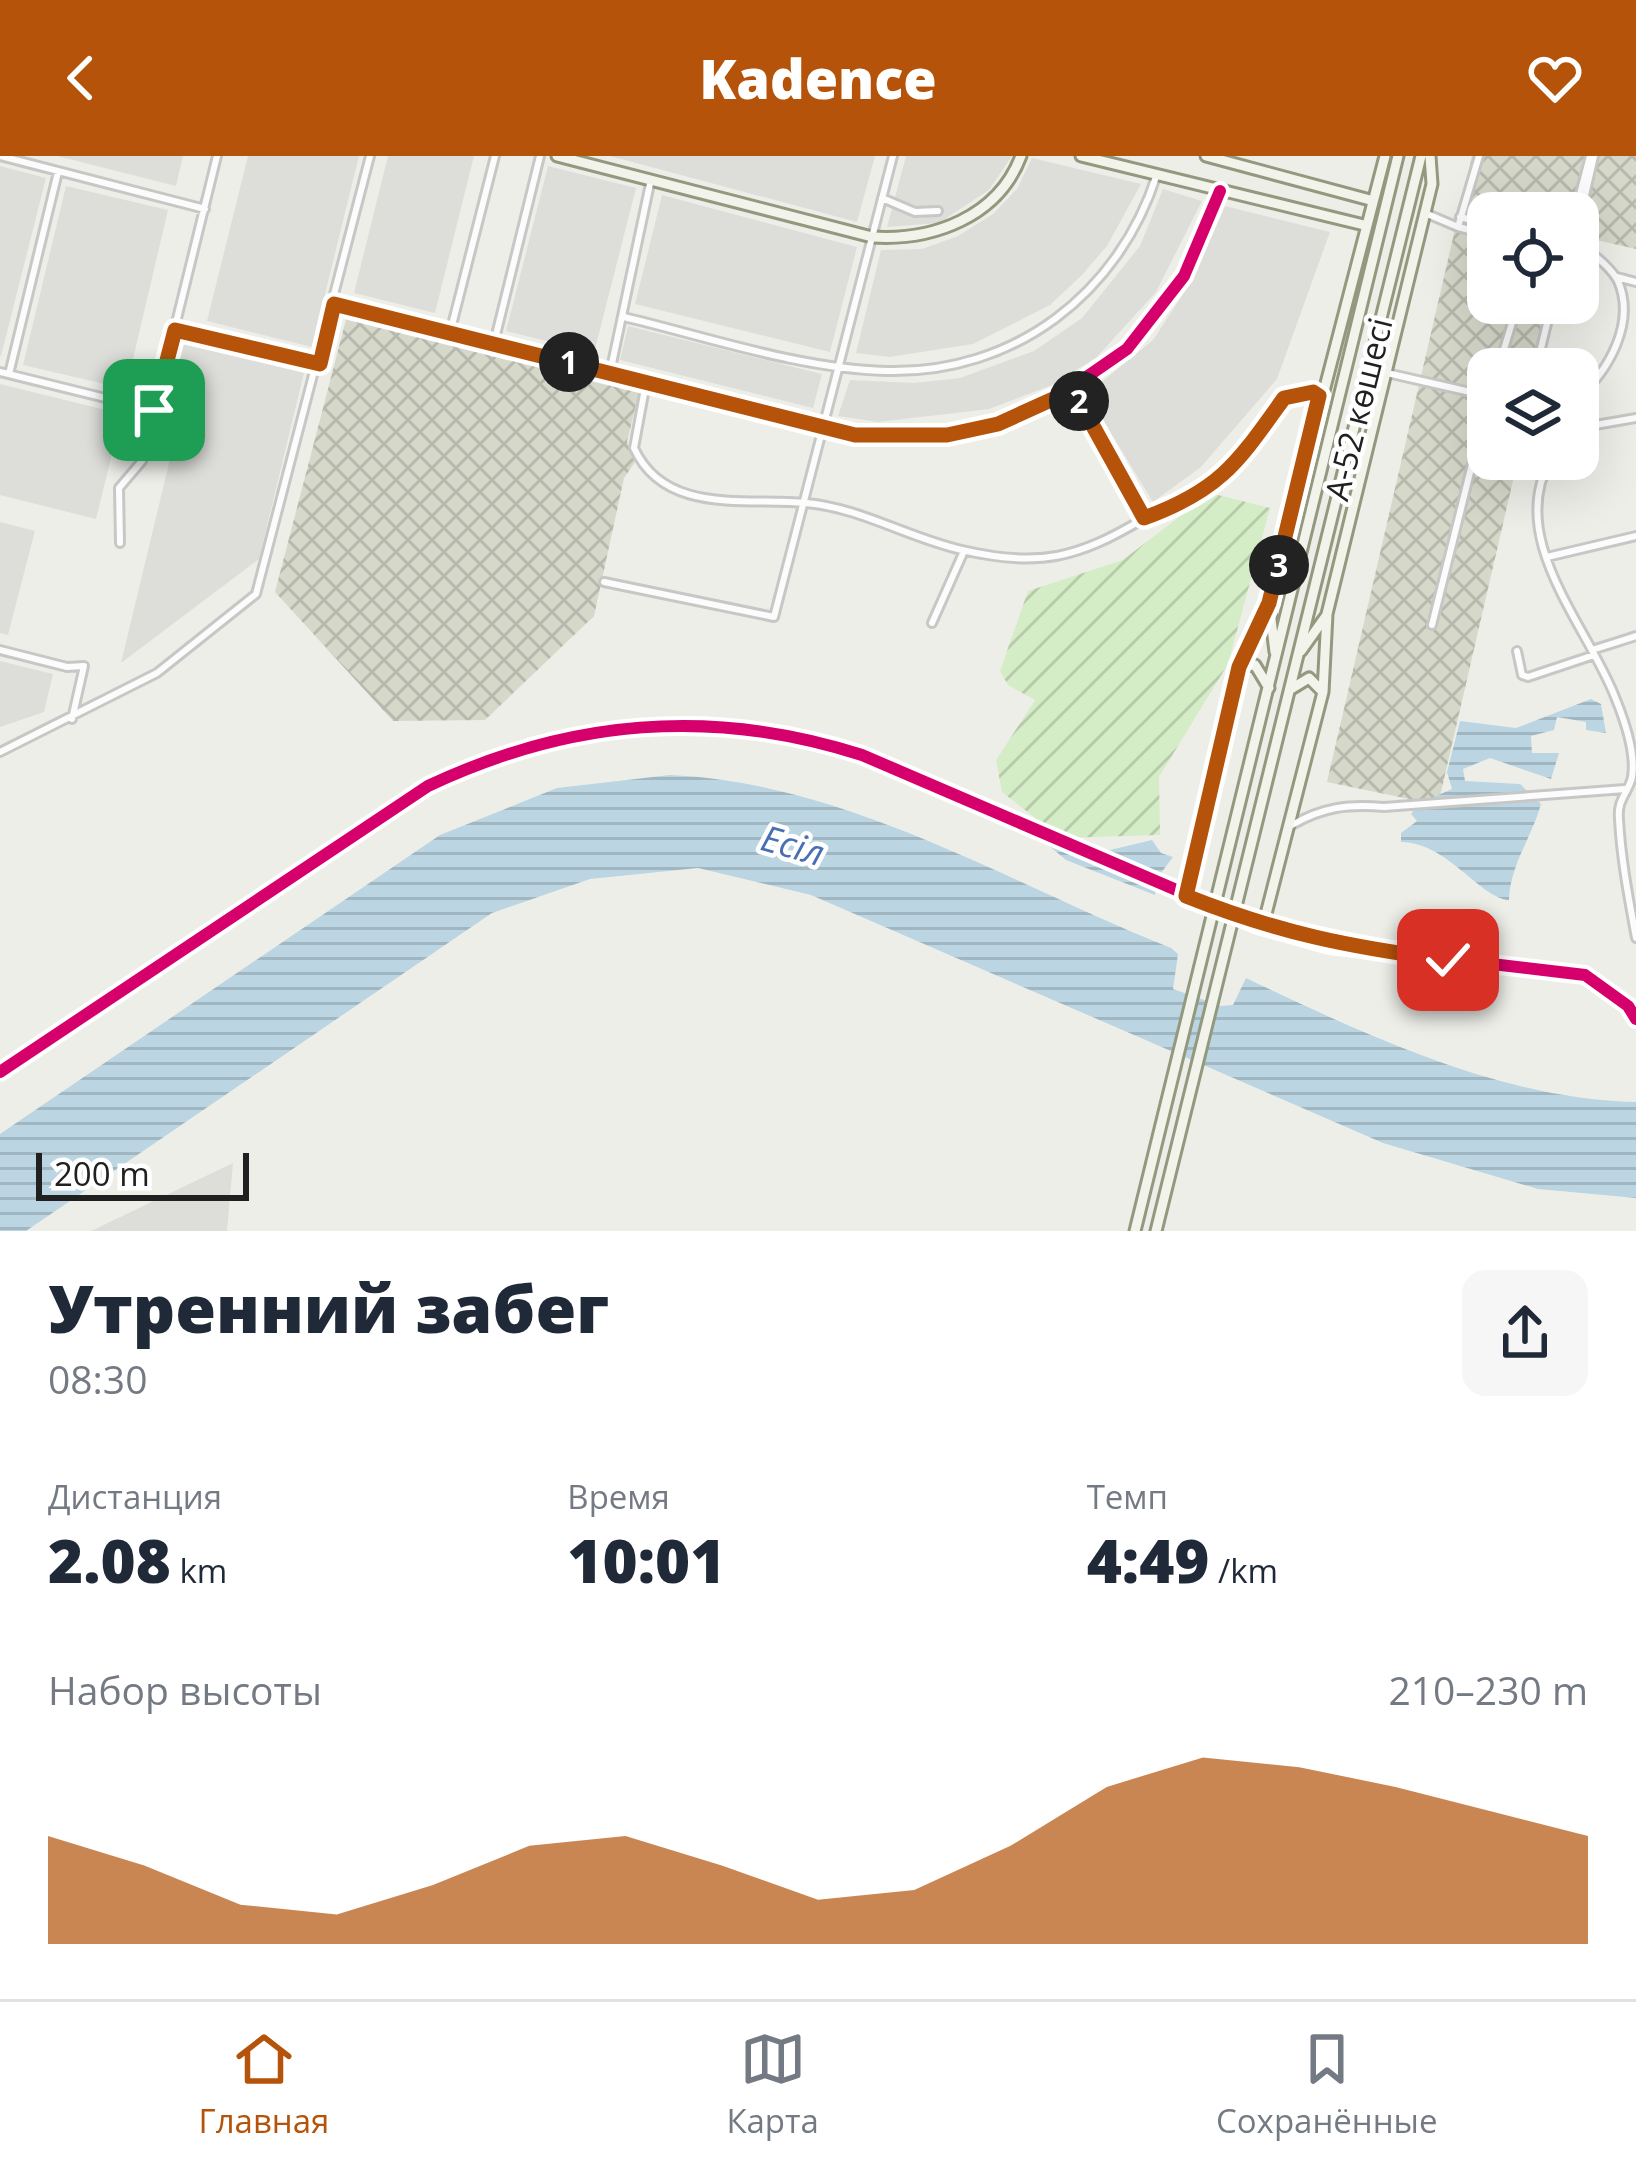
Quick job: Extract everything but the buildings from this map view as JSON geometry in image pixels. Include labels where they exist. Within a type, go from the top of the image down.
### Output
[{"type":"street","points":[[120,543],[119,488],[142,461],[217,156]]},
{"type":"street","points":[[0,752],[72,721],[170,665],[256,594],[320,364],[370,156]]},
{"type":"street","points":[[450,332],[495,156]]},
{"type":"street","points":[[494,343],[540,156]]},
{"type":"street","points":[[557,156],[872,236],[917,236],[963,220],[1000,193],[1022,156]]},
{"type":"street","points":[[604,581],[774,616],[893,156]]},
{"type":"street","points":[[1081,156],[1364,225]]},
{"type":"street","points":[[1206,156],[1370,200]]},
{"type":"street","points":[[1186,896],[1239,667],[1269,603],[1384,156]]},
{"type":"street","name":"А-52 көшесі","points":[[1135,1231],[1398,156]]},
{"type":"street","name":"А-52 көшесі","points":[[1156,1231],[1421,156]]},
{"type":"street","points":[[1258,925],[1266,914],[1323,692],[1328,614],[1432,184],[1430,156]]},
{"type":"street","points":[[1459,222],[1479,156]]},
{"type":"street","points":[[1582,192],[1592,156]]},
{"type":"street","points":[[1585,192],[1592,156]]},
{"type":"street","points":[[0,157],[205,209]]},
{"type":"street","points":[[58,172],[4,373],[154,410]]},
{"type":"street","points":[[624,316],[840,365],[932,370],[1006,349],[1038,333],[1113,265],[1148,204],[1157,174]]},
{"type":"street","points":[[610,373],[651,179]]},
{"type":"street","points":[[334,304],[855,435],[947,435],[998,424],[1073,390],[1127,350],[1163,310],[1192,260],[1220,191]]},
{"type":"street","points":[[1327,216],[1336,210],[1336,192]]},
{"type":"street","points":[[883,198],[915,212],[938,211]]},
{"type":"street","points":[[1425,213],[1467,223]]},
{"type":"street","points":[[1459,222],[1467,226]]},
{"type":"street","points":[[1599,260],[1617,277],[1628,304],[1614,358],[1599,375]]},
{"type":"street","points":[[1617,277],[1636,282]]},
{"type":"street","points":[[175,330],[320,364]]},
{"type":"street","points":[[1384,373],[1467,393]]},
{"type":"street","points":[[646,383],[634,448],[646,467],[703,499],[803,502],[883,520],[964,551],[1060,559],[1097,548],[1144,518],[1195,500],[1237,464],[1284,398],[1319,396]]},
{"type":"street","points":[[1073,390],[1144,518]]},
{"type":"street","points":[[1599,424],[1636,418]]},
{"type":"street","points":[[1432,625],[1468,480]]},
{"type":"street","points":[[1539,480],[1547,557],[1615,694],[1634,749],[1634,782],[1618,798],[1618,820],[1636,938]]},
{"type":"street","points":[[1284,547],[1308,529]]},
{"type":"street","points":[[1328,531],[1340,564]]},
{"type":"street","points":[[1547,557],[1636,536]]},
{"type":"street","points":[[932,623],[964,551]]},
{"type":"street","points":[[1269,603],[1276,658]]},
{"type":"street","points":[[1298,655],[1328,614]]},
{"type":"street","points":[[1516,651],[1522,675],[1528,677],[1636,636]]},
{"type":"street","points":[[0,650],[84,666],[72,721]]},
{"type":"street","points":[[1239,667],[1255,664],[1268,688]]},
{"type":"street","points":[[1291,689],[1309,678],[1323,692]]},
{"type":"street","points":[[0,1072],[395,805],[477,763],[588,730],[668,722],[805,736],[994,810],[1258,925],[1330,945],[1585,975],[1628,1006],[1636,1019]]},
{"type":"street","points":[[1288,827],[1321,809],[1353,804],[1625,789]]},
{"type":"shaded area","points":[[57,156],[183,156],[176,186]]},
{"type":"shaded area","points":[[248,156],[359,156],[312,347],[207,321]]},
{"type":"shaded area","points":[[388,156],[474,156],[435,313],[354,293]]},
{"type":"shaded area","points":[[610,156],[875,156],[857,222]]},
{"type":"shaded area","points":[[906,156],[1012,156],[989,190],[939,223],[887,227]]},
{"type":"shaded area","points":[[1472,156],[1587,156],[1579,192],[1467,192],[1467,324],[1549,324],[1544,348],[1467,348],[1467,480],[1513,480],[1438,805],[1327,782]]},
{"type":"shaded area","points":[[1595,156],[1636,156],[1636,249],[1599,241],[1599,192],[1587,192]]},
{"type":"shaded area","points":[[1032,158],[1141,184],[1107,246],[1082,275],[1050,305],[973,344],[889,357],[856,353],[881,250],[922,249],[958,236],[993,214],[1017,189]]},
{"type":"shaded area","points":[[0,166],[46,178],[1,356],[0,356]]},
{"type":"shaded area","points":[[548,166],[636,188],[594,353],[506,331]]},
{"type":"shaded area","points":[[66,186],[168,210],[126,389],[23,365]]},
{"type":"shaded area","points":[[1163,189],[1202,201],[1156,292],[1097,357],[1052,385],[989,409],[878,422],[838,416],[850,380],[914,383],[960,378],[1034,351],[1082,318],[1140,246]]},
{"type":"shaded area","points":[[662,195],[857,247],[830,352],[635,304]]},
{"type":"shaded area","points":[[1225,206],[1330,232],[1277,379],[1201,467],[1153,502],[1087,394],[1153,340],[1193,279]]},
{"type":"shaded area","points":[[347,316],[640,388],[627,442],[635,462],[624,478],[594,616],[485,720],[393,721],[275,592]]},
{"type":"shaded area","points":[[628,326],[822,374],[813,408],[620,360]]},
{"type":"shaded area","points":[[184,344],[304,373],[259,559],[121,663],[170,459],[157,453]]},
{"type":"shaded area","points":[[0,384],[122,414],[96,519],[0,495]]},
{"type":"shaded area","points":[[0,522],[35,531],[8,635],[0,633]]},
{"type":"shaded area","points":[[0,661],[53,674],[44,712],[0,727]]},
{"type":"shaded area","points":[[233,1163],[227,1231],[91,1231]]},
{"type":"green space","points":[[1210,493],[1270,508],[1228,664],[1159,777],[1160,835],[1061,838],[1002,792],[996,760],[1035,700],[1008,685],[1000,671],[1028,591],[1123,560]]},
{"type":"water","points":[[1591,699],[1601,704],[1606,733],[1586,730],[1586,722],[1557,717],[1554,730],[1531,736],[1532,753],[1559,753],[1551,779],[1490,758],[1463,769],[1465,781],[1520,784],[1541,804],[1513,875],[1509,900],[1487,891],[1433,851],[1401,842],[1401,833],[1417,821],[1411,814],[1418,804],[1452,789],[1447,772],[1460,721],[1516,728]]},
{"type":"water","name":"Есіл","points":[[670,775],[801,796],[926,840],[1171,948],[1178,954],[1173,989],[1221,1006],[1233,1005],[1246,978],[1386,1041],[1484,1076],[1585,1098],[1636,1102],[1636,1198],[1538,1189],[1383,1143],[811,895],[698,868],[590,879],[492,913],[26,1231],[0,1231],[0,1134],[440,835],[557,788]]},
{"type":"water","points":[[1152,840],[1161,853],[1173,857],[1158,877],[1155,895],[1066,860],[1047,844],[1110,850]]},
{"type":"cycle path","points":[[334,303],[855,435],[947,435],[998,424],[1049,403],[1127,349],[1184,276],[1220,191]]},
{"type":"cycle path","points":[[0,1072],[428,786],[535,746],[642,727],[751,730],[862,755],[1258,925],[1330,945],[1585,975],[1628,1006],[1636,1019]]},
{"type":"route","points":[[154,410],[175,330],[320,364],[334,304],[855,435],[947,435],[998,424],[1073,390],[1144,518],[1195,500],[1237,464],[1284,398],[1313,392],[1319,396],[1294,506],[1269,603],[1239,667],[1186,896],[1258,925],[1330,945],[1448,960]]}]
